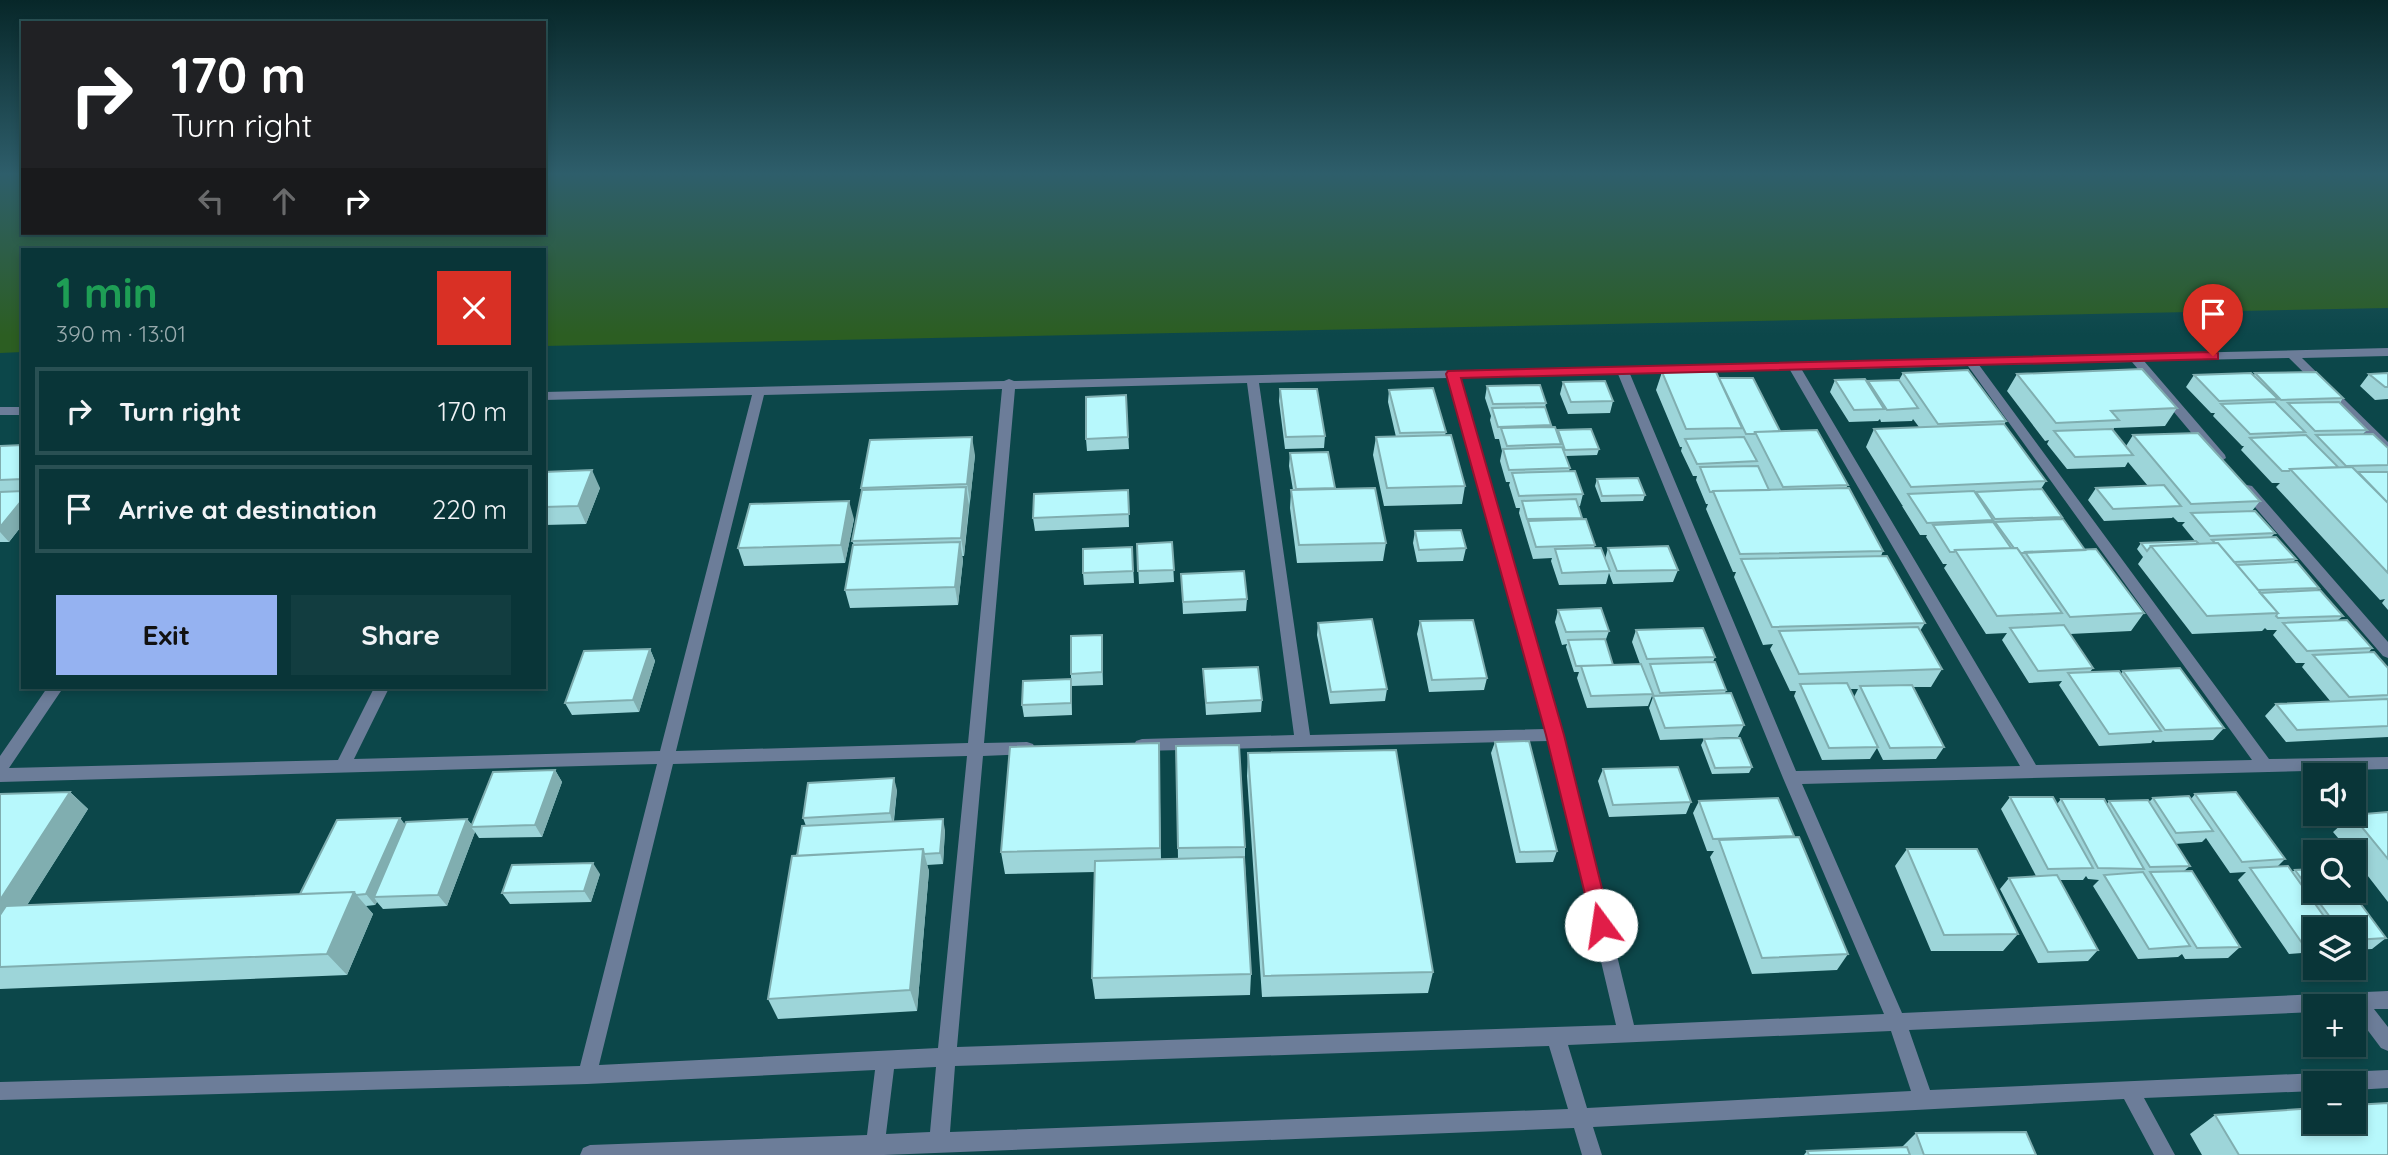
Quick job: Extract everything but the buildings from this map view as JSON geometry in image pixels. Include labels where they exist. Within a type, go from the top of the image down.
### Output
[{"type":"street","points":[[546,396],[2388,352]]},
{"type":"street","points":[[2292,355],[2388,449]]},
{"type":"street","points":[[2135,358],[2388,652]]},
{"type":"street","points":[[1971,362],[2265,766]]},
{"type":"street","points":[[1794,366],[2032,772]]},
{"type":"street","points":[[1622,369],[1791,778],[1896,1020],[1924,1100]]},
{"type":"street","points":[[1453,374],[1555,735],[1627,1033]]},
{"type":"street","points":[[1252,379],[1303,740]]},
{"type":"street","points":[[939,1142],[973,750],[1009,383]]},
{"type":"street","points":[[587,1075],[759,390]]},
{"type":"street","points":[[0,411],[21,411]]},
{"type":"street","points":[[0,769],[54,689]]},
{"type":"street","points":[[343,766],[381,689]]},
{"type":"street","points":[[1124,745],[1555,735]]},
{"type":"street","points":[[0,775],[1042,748]]},
{"type":"street","points":[[1791,778],[2388,764]]},
{"type":"street","points":[[2366,1003],[2388,1000]]},
{"type":"street","points":[[0,1091],[587,1075],[945,1057],[1556,1037],[1896,1020],[2303,1006]]},
{"type":"street","points":[[2366,1012],[2388,1042]]},
{"type":"street","points":[[1556,1037],[1592,1155]]},
{"type":"street","points":[[875,1150],[886,1060]]},
{"type":"street","points":[[590,1155],[875,1150],[939,1142],[1582,1118],[2129,1089],[2388,1079]]},
{"type":"street","points":[[2129,1089],[2165,1155]]},
{"type":"green space","points":[[0,227],[21,227],[21,235],[546,235],[546,227],[2388,227],[2388,308],[546,346],[546,248],[21,248],[21,352],[0,353]]},
{"type":"route","points":[[1601,925],[1555,735],[1453,374],[2213,356]]}]
